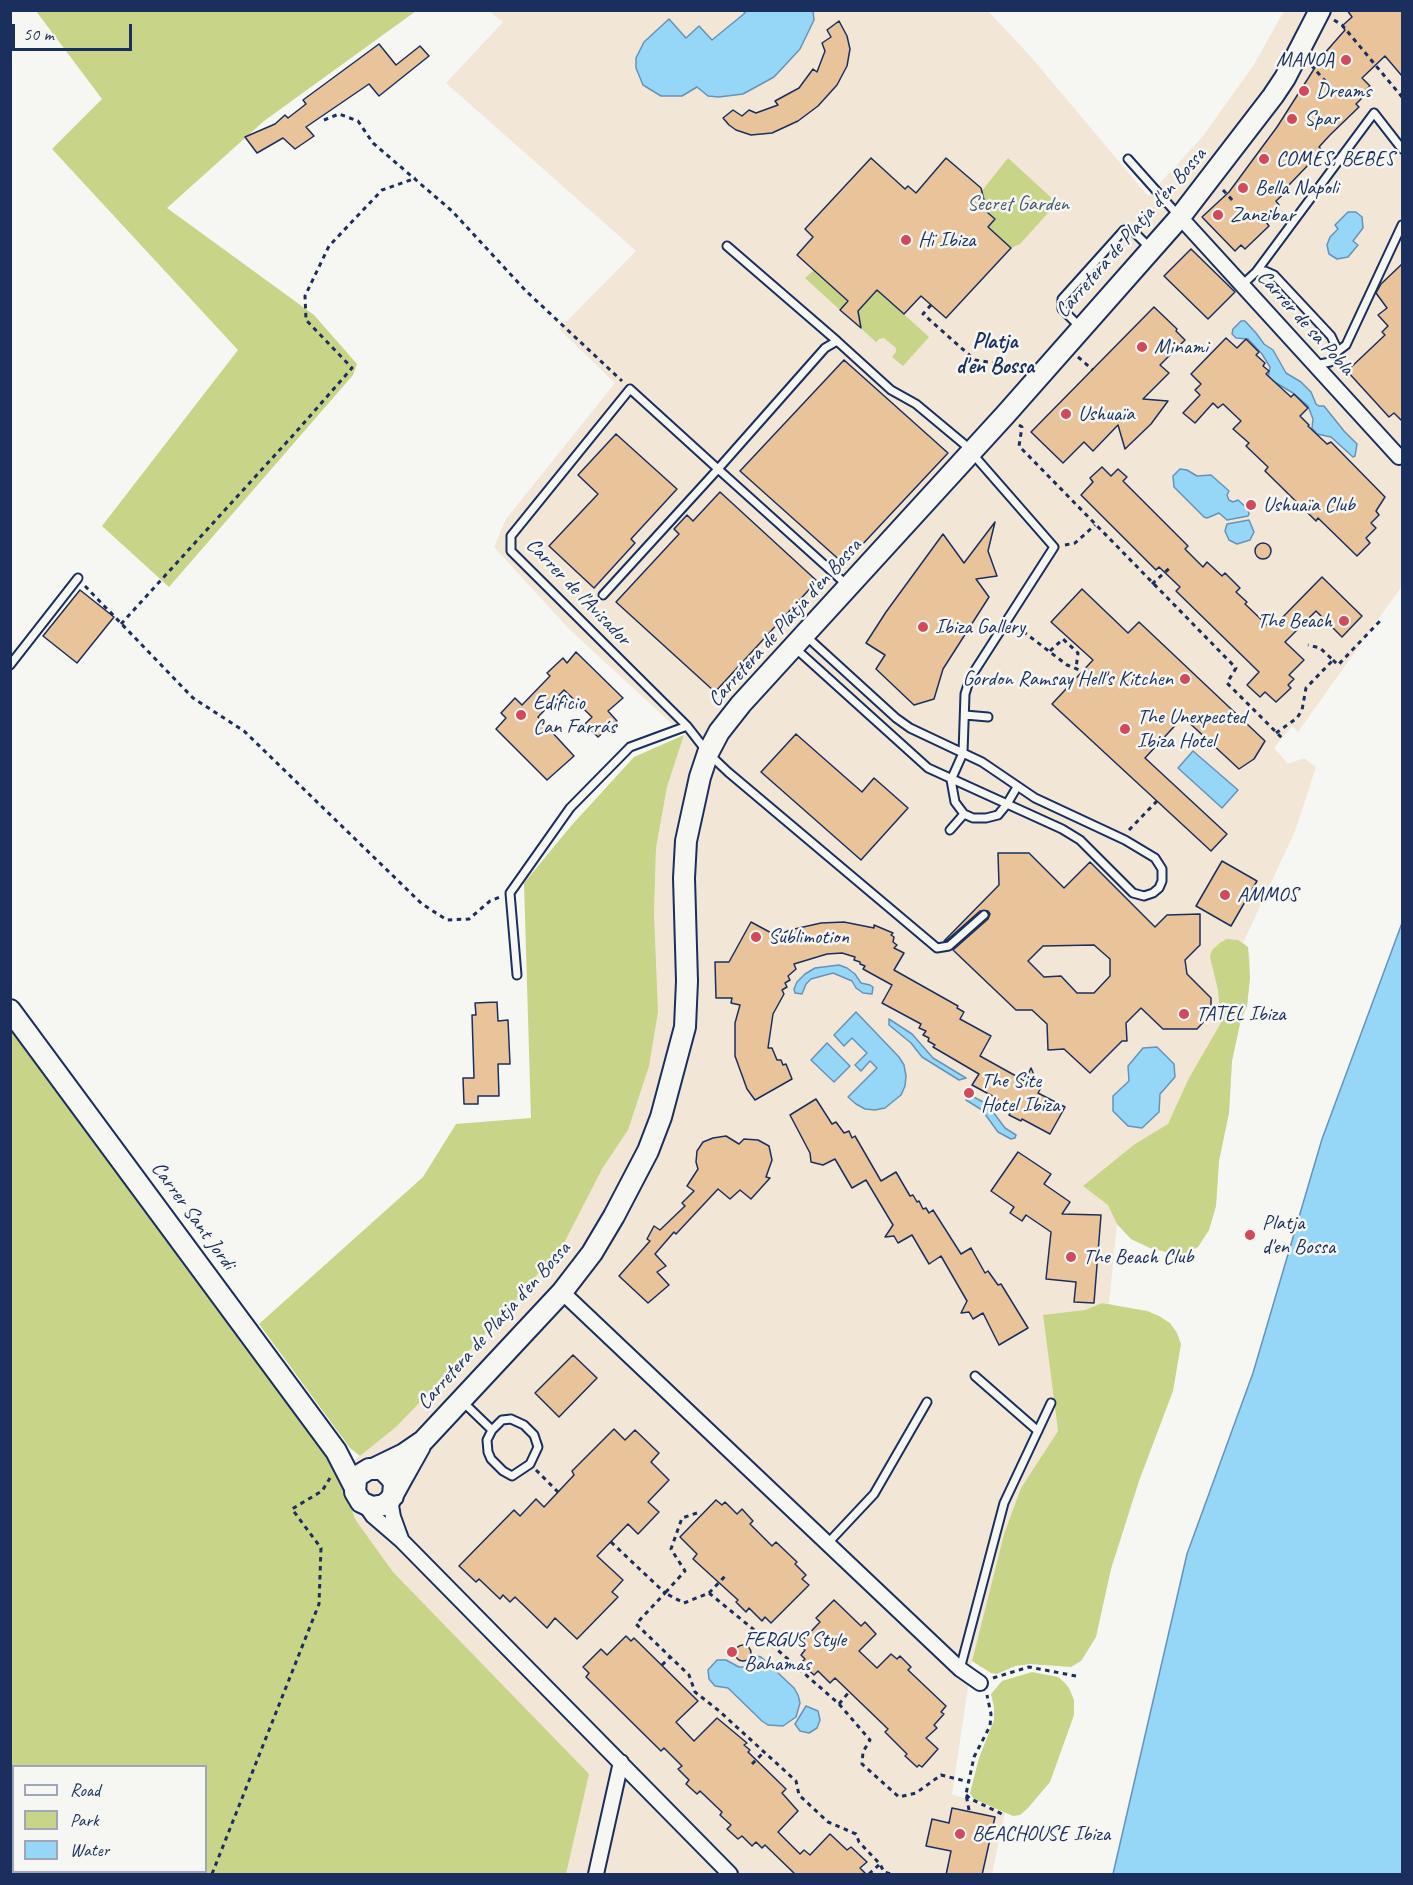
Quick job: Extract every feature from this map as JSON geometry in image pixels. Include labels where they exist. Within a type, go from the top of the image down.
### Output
[{"type":"street","name":"Carretera de Platja d'en Bossa","points":[[372,1468],[404,1454],[423,1441],[562,1292],[592,1253],[648,1151],[662,1117],[685,1027],[687,981],[684,878],[686,841],[700,777],[708,753],[728,720],[971,453],[1180,217],[1273,96],[1320,11]]},
{"type":"street","name":"Carrer de sa Pobla","points":[[1180,217],[1399,457]]},
{"type":"street","name":"Carrer Sant Jordi","points":[[10,1010],[338,1455],[354,1486]]},
{"type":"street","points":[[562,1292],[960,1669],[983,1688]]},
{"type":"street","name":"Carretera de Platja d'en Bossa","points":[[392,1498],[423,1441]]},
{"type":"street","name":"Carrer Sant Jordi","points":[[338,1455],[372,1468]]},
{"type":"street","points":[[402,1541],[393,1517],[394,1483],[382,1469],[372,1468],[359,1475],[354,1486],[357,1498],[621,1762],[730,1875]]},
{"type":"street","points":[[366,1506],[378,1507],[392,1498]]},
{"type":"street","points":[[596,1875],[621,1762]]},
{"type":"lane","points":[[1242,285],[1256,272],[1374,113],[1402,149]]},
{"type":"lane","points":[[1128,159],[1180,217]]},
{"type":"lane","points":[[1316,365],[1330,362],[1346,345],[1402,225]]},
{"type":"lane","points":[[1081,327],[1062,309],[1062,299],[1124,230],[1132,230],[1151,249]]},
{"type":"lane","points":[[727,246],[837,340],[891,390],[916,404],[964,444],[1054,547],[970,678],[965,694],[963,753],[951,780],[955,802],[964,814],[974,818],[998,815],[1017,787]]},
{"type":"lane","points":[[1256,272],[1265,271],[1274,275],[1331,336],[1338,351]]},
{"type":"lane","name":"Carrer de l'Avisador","points":[[603,595],[825,348],[837,340]]},
{"type":"lane","points":[[630,389],[849,586]]},
{"type":"lane","name":"Carrer de l'Avisador","points":[[630,389],[511,536],[511,551],[687,726],[708,753],[728,772],[938,948],[949,946],[984,915]]},
{"type":"lane","points":[[10,665],[78,578]]},
{"type":"lane","points":[[799,640],[910,728],[982,762],[1017,787],[1045,803],[1121,838],[1155,858],[1162,869],[1162,881],[1159,888],[1144,896],[1133,893],[1080,840],[1062,829],[928,768],[799,640]]},
{"type":"lane","points":[[964,715],[988,717]]},
{"type":"lane","points":[[517,975],[510,893],[570,808],[630,747],[687,726]]},
{"type":"lane","points":[[950,830],[964,814]]},
{"type":"lane","points":[[975,1376],[1038,1431]]},
{"type":"lane","points":[[461,1400],[492,1430]]},
{"type":"lane","points":[[828,1543],[874,1494],[927,1402]]},
{"type":"lane","points":[[960,1669],[1004,1503],[1051,1403]]},
{"type":"lane","points":[[511,1419],[524,1425],[534,1435],[538,1447],[530,1464],[512,1476],[503,1471],[491,1459],[488,1452],[487,1440],[492,1430],[502,1420],[511,1419]]},
{"type":"path","points":[[1320,11],[1342,25],[1402,97]]},
{"type":"path","points":[[1299,52],[1326,82]]},
{"type":"path","points":[[324,120],[339,114],[358,121],[373,143],[452,211],[526,291],[630,389]]},
{"type":"path","points":[[121,624],[352,368],[306,320],[304,296],[329,246],[382,190],[416,178]]},
{"type":"path","points":[[931,305],[923,314],[975,360],[1019,367],[1036,380]]},
{"type":"path","points":[[1006,414],[1022,427],[1019,446],[1236,668],[1227,683],[1282,738]]},
{"type":"path","points":[[1054,547],[1075,543],[1095,525]]},
{"type":"path","points":[[1152,584],[1172,566]]},
{"type":"path","points":[[78,578],[193,698],[244,731],[422,904],[447,920],[470,919],[490,901],[510,893]]},
{"type":"path","points":[[1007,619],[1067,665],[1082,671]]},
{"type":"path","points":[[1308,645],[1320,648],[1338,664],[1380,621]]},
{"type":"path","points":[[1050,651],[1063,639],[1078,653],[1076,668]]},
{"type":"path","points":[[1276,732],[1296,718],[1302,710],[1306,688],[1333,660]]},
{"type":"path","points":[[1121,838],[1157,801]]},
{"type":"path","points":[[212,1875],[319,1604],[321,1548],[292,1509],[322,1491],[338,1455]]},
{"type":"path","points":[[542,1476],[558,1492]]},
{"type":"path","points":[[697,1513],[682,1518],[671,1549],[685,1571],[636,1623],[689,1675],[695,1692],[796,1781],[799,1795],[828,1822],[856,1834],[858,1842],[880,1864],[884,1872],[891,1875]]},
{"type":"path","points":[[611,1542],[665,1593],[684,1603],[709,1593],[727,1574]]},
{"type":"path","points":[[709,1593],[839,1704],[870,1740],[863,1752],[862,1764],[899,1797],[916,1793],[942,1775],[969,1782]]},
{"type":"path","points":[[662,1665],[670,1657]]},
{"type":"path","points":[[969,1809],[966,1794],[974,1757],[990,1726],[990,1702],[983,1688],[1029,1667],[1076,1676]]},
{"type":"path","points":[[839,1704],[849,1692]]},
{"type":"path","points":[[752,1764],[764,1752]]},
{"type":"path","points":[[966,1794],[971,1799],[1004,1815]]},
{"type":"path","points":[[870,1875],[880,1864]]},
{"type":"shaded area","points":[[489,11],[988,11],[1031,57],[1148,196],[1203,136],[1253,66],[1284,11],[1402,11],[1402,586],[1298,732],[1292,726],[1274,748],[1288,764],[1304,758],[1316,767],[1295,831],[1243,943],[1248,947],[1250,957],[1247,1006],[1241,1019],[1232,1061],[1229,1113],[1219,1161],[1216,1206],[1209,1230],[1198,1247],[1184,1254],[1150,1248],[1131,1239],[1117,1224],[1109,1304],[1102,1303],[1085,1310],[1043,1316],[1058,1431],[1021,1488],[1004,1534],[972,1661],[952,1794],[1005,1813],[992,1874],[566,1874],[588,1774],[393,1572],[355,1519],[340,1472],[396,1427],[602,1169],[628,1130],[654,915],[656,848],[667,787],[684,735],[569,629],[494,547],[506,519],[615,383],[559,329],[636,251],[446,83],[503,22]]},
{"type":"green space","points":[[36,11],[416,11],[264,121],[167,208],[314,315],[357,364],[353,375],[169,587],[102,526],[238,350],[52,149],[102,99]]},
{"type":"green space","name":"Secret Garden","points":[[1008,158],[1057,203],[1020,244],[1011,248],[988,227],[995,219],[987,212],[981,192]]},
{"type":"green space","points":[[814,270],[843,297],[868,300],[877,290],[929,337],[903,366],[892,357],[896,348],[884,338],[876,342],[855,323],[857,321],[846,304],[840,310],[805,278]]},
{"type":"green space","points":[[684,735],[667,787],[656,848],[654,915],[658,1012],[649,1066],[628,1130],[602,1169],[564,1243],[504,1314],[396,1427],[360,1456],[350,1448],[259,1324],[423,1177],[456,1124],[531,1118],[524,883],[571,826],[634,757]]},
{"type":"green space","points":[[1227,939],[1238,940],[1248,947],[1250,978],[1247,1006],[1241,1019],[1232,1061],[1229,1113],[1219,1161],[1216,1206],[1209,1230],[1198,1247],[1184,1254],[1170,1253],[1150,1248],[1131,1239],[1117,1224],[1108,1205],[1083,1186],[1135,1144],[1168,1124],[1189,1078],[1221,1023],[1218,990],[1210,957],[1212,950]]},
{"type":"green space","points":[[10,1025],[340,1472],[355,1519],[393,1572],[589,1774],[566,1874],[11,1874]]},
{"type":"green space","points":[[1102,1303],[1147,1311],[1170,1323],[1181,1344],[1173,1391],[1139,1481],[1111,1569],[1096,1637],[1081,1661],[1071,1667],[1030,1664],[1015,1666],[997,1674],[991,1673],[972,1661],[1004,1534],[1021,1488],[1058,1431],[1043,1315],[1085,1310]]},
{"type":"green space","points":[[1032,1672],[1058,1677],[1064,1682],[1074,1700],[1074,1715],[1050,1782],[1028,1808],[1020,1815],[1013,1816],[974,1799],[970,1793],[979,1758],[994,1720],[991,1694],[1002,1681]]},
{"type":"water","points":[[743,11],[813,11],[814,20],[800,49],[774,77],[743,94],[708,96],[697,87],[682,96],[661,96],[643,85],[636,68],[636,58],[644,42],[669,19],[686,38],[699,26],[712,40],[745,13]]},
{"type":"water","points":[[1348,212],[1356,212],[1362,217],[1363,228],[1353,241],[1358,245],[1348,257],[1337,259],[1329,254],[1327,245],[1330,237],[1338,229],[1335,225]]},
{"type":"water","points":[[1241,321],[1245,321],[1264,344],[1273,350],[1286,373],[1301,382],[1311,392],[1316,404],[1324,406],[1357,444],[1355,456],[1353,457],[1331,437],[1317,434],[1312,428],[1313,419],[1308,406],[1293,393],[1268,378],[1270,367],[1262,354],[1248,339],[1236,338],[1232,334],[1233,329]]},
{"type":"water","points":[[1180,469],[1197,476],[1211,475],[1229,491],[1227,495],[1229,500],[1233,502],[1238,500],[1248,509],[1248,516],[1227,520],[1219,513],[1204,517],[1174,487],[1173,476]]},
{"type":"water","points":[[1249,520],[1254,532],[1250,540],[1237,544],[1229,540],[1225,531],[1227,524]]},
{"type":"water","points":[[1193,751],[1238,790],[1222,808],[1178,768]]},
{"type":"water","points":[[1402,923],[1402,1874],[1113,1874],[1187,1554],[1253,1373],[1322,1139]]},
{"type":"water","points":[[839,965],[855,974],[861,983],[873,987],[872,994],[863,993],[852,981],[833,973],[811,979],[802,994],[795,993],[797,982],[805,974],[815,968]]},
{"type":"water","points":[[856,1012],[904,1065],[905,1086],[901,1095],[885,1108],[865,1109],[848,1097],[877,1068],[870,1061],[861,1071],[855,1065],[867,1053],[852,1038],[844,1046],[834,1035]]},
{"type":"water","points":[[889,1019],[912,1034],[933,1058],[966,1078],[959,1080],[922,1057],[911,1043],[889,1025]]},
{"type":"water","points":[[827,1043],[850,1066],[834,1082],[811,1060]]},
{"type":"water","points":[[1157,1047],[1174,1064],[1175,1077],[1160,1094],[1159,1112],[1142,1128],[1128,1126],[1113,1111],[1113,1096],[1129,1081],[1128,1066],[1143,1048]]},
{"type":"water","points":[[968,1094],[987,1104],[1005,1128],[1016,1135],[1015,1138],[1011,1139],[998,1132],[982,1110],[966,1100]]},
{"type":"water","points":[[757,1656],[761,1657],[794,1688],[798,1695],[800,1703],[796,1717],[783,1726],[768,1725],[728,1688],[715,1686],[709,1679],[708,1670],[717,1660],[726,1660],[739,1667],[744,1667],[753,1663]]},
{"type":"water","points":[[806,1706],[818,1711],[820,1720],[817,1728],[809,1733],[800,1731],[795,1724]]},
{"type":"building","points":[[1347,10],[1402,10],[1402,76],[1385,56],[1362,78],[1370,86],[1361,94],[1363,97],[1356,104],[1359,107],[1319,147],[1321,149],[1309,160],[1311,162],[1276,201],[1279,205],[1270,213],[1273,216],[1266,222],[1269,226],[1245,249],[1241,245],[1235,251],[1202,217],[1229,192],[1277,127],[1323,55],[1345,30],[1342,26],[1352,17]]},
{"type":"building","points":[[839,21],[847,36],[850,49],[847,66],[837,85],[818,106],[798,121],[772,133],[751,135],[729,125],[723,118],[733,110],[742,116],[749,110],[756,113],[778,105],[775,101],[799,88],[813,69],[817,72],[825,51],[822,43],[831,37],[827,30]]},
{"type":"building","points":[[379,44],[396,65],[420,46],[429,56],[379,96],[369,84],[306,127],[314,136],[295,149],[283,138],[257,153],[245,137],[275,124],[285,115],[288,118],[306,104],[303,100]]},
{"type":"building","name":"Hï Ibiza","points":[[871,158],[905,189],[908,186],[916,193],[946,158],[981,188],[987,212],[995,219],[988,227],[1011,248],[946,318],[921,296],[904,314],[877,290],[858,311],[861,328],[840,310],[848,301],[797,255],[813,237],[805,229]]},
{"type":"building","points":[[1191,249],[1235,292],[1208,319],[1164,276]]},
{"type":"building","points":[[1402,264],[1402,421],[1394,413],[1389,417],[1347,371],[1385,335],[1382,332],[1388,326],[1378,315],[1387,308],[1376,293],[1381,284]]},
{"type":"building","points":[[1154,307],[1185,340],[1160,365],[1169,373],[1143,399],[1168,401],[1151,424],[1125,449],[1118,425],[1093,451],[1084,442],[1063,463],[1031,432]]},
{"type":"building","points":[[1226,338],[1237,348],[1246,339],[1259,352],[1256,355],[1265,363],[1263,366],[1269,371],[1266,374],[1291,397],[1294,394],[1308,408],[1300,416],[1308,426],[1327,444],[1331,442],[1385,497],[1376,511],[1379,515],[1371,523],[1376,528],[1366,538],[1370,543],[1357,556],[1318,518],[1316,521],[1265,471],[1268,467],[1246,446],[1249,443],[1233,429],[1241,421],[1223,404],[1218,408],[1213,403],[1195,423],[1183,413],[1200,395],[1195,390],[1201,384],[1191,374]]},
{"type":"building","points":[[844,360],[948,453],[844,564],[740,471]]},
{"type":"building","points":[[616,434],[677,489],[631,539],[635,543],[594,588],[549,546],[598,494],[578,475]]},
{"type":"building","points":[[1102,467],[1111,476],[1118,469],[1127,477],[1123,481],[1188,546],[1185,549],[1203,567],[1207,562],[1222,576],[1225,573],[1240,588],[1236,592],[1247,602],[1245,604],[1268,626],[1273,620],[1276,624],[1322,577],[1362,616],[1342,637],[1316,611],[1285,642],[1304,660],[1289,675],[1294,679],[1288,685],[1291,688],[1276,702],[1265,692],[1260,697],[1247,685],[1259,672],[1176,591],[1180,587],[1159,567],[1156,570],[1081,495],[1093,482],[1090,478]]},
{"type":"building","points":[[720,492],[817,581],[715,692],[616,602],[679,534],[674,529],[687,515],[693,521]]},
{"type":"building","name":"Ibiza Gallery","points":[[995,522],[988,551],[997,576],[976,579],[989,597],[943,669],[934,699],[914,705],[876,669],[885,655],[866,643],[943,534],[964,563]]},
{"type":"building","points":[[1263,543],[1269,545],[1271,551],[1269,557],[1263,559],[1257,557],[1255,551],[1257,545]]},
{"type":"building","name":"The Unexpected Ibiza Hotel","points":[[1082,589],[1128,633],[1139,622],[1265,741],[1254,759],[1239,769],[1183,717],[1145,758],[1227,834],[1211,851],[1052,704],[1093,660],[1051,622]]},
{"type":"building","points":[[80,590],[114,617],[77,663],[43,636]]},
{"type":"building","name":"Edificio Can Farrás","points":[[576,652],[623,698],[608,711],[617,721],[598,737],[585,724],[592,717],[564,690],[538,717],[574,756],[547,780],[496,729],[506,718],[501,713],[515,698],[522,705],[550,676],[547,673],[563,658],[567,663]]},
{"type":"building","points":[[796,734],[862,792],[874,778],[908,808],[861,860],[761,772]]},
{"type":"building","points":[[998,853],[1029,853],[1064,888],[1090,862],[1155,927],[1167,915],[1200,914],[1200,945],[1185,960],[1187,974],[1211,998],[1211,1014],[1197,1029],[1163,1029],[1141,1008],[1126,1023],[1127,1041],[1122,1041],[1090,1073],[1064,1049],[1048,1050],[1047,1024],[1032,1010],[1016,1010],[953,950],[988,919],[990,914],[988,911],[980,911],[944,941],[999,885]],"holes":[[[1094,945],[1110,959],[1110,976],[1094,993],[1077,993],[1061,976],[1044,977],[1028,961],[1043,946]]]},
{"type":"building","name":"AMMOS","points":[[1222,861],[1257,881],[1231,926],[1196,906]]},
{"type":"building","points":[[751,922],[777,936],[790,930],[821,923],[844,922],[874,928],[874,925],[893,933],[891,935],[894,937],[893,942],[897,945],[894,948],[904,953],[894,970],[958,1006],[957,1008],[964,1012],[960,1019],[991,1036],[980,1056],[1025,1081],[1031,1068],[1038,1084],[1042,1086],[1038,1093],[1065,1107],[1050,1134],[1022,1119],[1021,1121],[1009,1115],[1011,1112],[997,1102],[998,1099],[972,1085],[979,1074],[933,1047],[935,1045],[923,1035],[926,1031],[919,1028],[921,1024],[882,1003],[892,985],[863,969],[865,966],[854,960],[855,957],[842,953],[827,954],[794,964],[796,969],[788,976],[790,980],[785,983],[787,987],[782,990],[784,994],[773,1014],[768,1048],[772,1048],[777,1060],[781,1060],[783,1065],[786,1064],[792,1079],[755,1100],[747,1089],[735,1056],[735,1023],[740,1005],[731,1003],[732,998],[716,998],[715,962],[729,962]]},
{"type":"building","points":[[497,1002],[498,1021],[508,1020],[510,1064],[498,1064],[499,1096],[478,1096],[478,1104],[464,1104],[463,1078],[474,1078],[472,1015],[476,1015],[475,1003]]},
{"type":"building","points":[[816,1099],[832,1124],[836,1122],[844,1133],[849,1131],[852,1138],[855,1136],[881,1181],[896,1172],[910,1196],[913,1195],[923,1209],[926,1208],[929,1213],[933,1210],[961,1254],[971,1248],[985,1273],[988,1271],[998,1285],[1001,1284],[1028,1328],[999,1345],[983,1313],[973,1319],[969,1312],[961,1313],[967,1301],[941,1256],[929,1264],[912,1235],[898,1243],[894,1236],[885,1237],[893,1225],[866,1180],[852,1188],[835,1159],[823,1165],[811,1162],[810,1153],[790,1115]]},
{"type":"building","points":[[726,1136],[739,1144],[744,1139],[758,1140],[769,1146],[772,1160],[766,1177],[770,1178],[751,1199],[740,1190],[730,1199],[718,1189],[676,1234],[674,1232],[655,1254],[666,1266],[657,1272],[669,1285],[648,1303],[619,1276],[650,1241],[647,1239],[654,1226],[660,1230],[685,1206],[682,1203],[694,1191],[687,1186],[698,1169],[697,1151],[703,1142]]},
{"type":"building","points":[[1018,1152],[1051,1174],[1044,1184],[1070,1202],[1062,1214],[1101,1215],[1094,1303],[1074,1302],[1076,1282],[1046,1279],[1051,1232],[1026,1215],[1022,1221],[1010,1213],[1014,1207],[991,1191]]},
{"type":"building","points":[[573,1355],[597,1378],[559,1417],[535,1393]]},
{"type":"building","points":[[614,1429],[625,1440],[635,1430],[659,1453],[651,1462],[669,1480],[648,1502],[659,1512],[638,1534],[628,1524],[597,1556],[623,1580],[612,1592],[618,1597],[577,1639],[555,1618],[547,1628],[515,1597],[510,1602],[503,1595],[500,1599],[479,1579],[476,1582],[459,1566],[514,1510],[520,1516],[536,1499],[544,1507],[574,1475],[572,1471]]},
{"type":"building","points":[[716,1500],[722,1505],[725,1502],[737,1514],[742,1509],[753,1521],[750,1524],[772,1546],[776,1542],[797,1562],[795,1564],[806,1575],[802,1579],[809,1585],[771,1623],[765,1617],[762,1621],[749,1608],[746,1612],[736,1602],[738,1600],[693,1559],[697,1554],[680,1537]]},
{"type":"building","points":[[834,1600],[861,1626],[865,1622],[876,1634],[859,1651],[877,1668],[891,1654],[897,1659],[900,1656],[911,1667],[908,1670],[946,1706],[941,1712],[944,1714],[934,1725],[937,1728],[926,1738],[938,1749],[922,1767],[919,1765],[917,1767],[905,1756],[907,1754],[885,1732],[888,1729],[835,1678],[830,1683],[818,1671],[814,1675],[801,1663],[805,1659],[801,1655],[805,1650],[799,1644],[820,1622],[816,1618]]},
{"type":"building","points":[[626,1636],[631,1641],[634,1638],[698,1701],[676,1722],[694,1741],[717,1718],[747,1743],[744,1745],[750,1750],[748,1752],[786,1789],[782,1793],[798,1811],[778,1832],[800,1854],[804,1850],[810,1855],[830,1834],[847,1850],[851,1847],[867,1862],[860,1868],[867,1875],[796,1875],[765,1845],[762,1848],[756,1842],[752,1846],[742,1836],[738,1839],[727,1829],[731,1825],[720,1815],[722,1812],[700,1791],[697,1794],[686,1784],[689,1780],[678,1769],[682,1766],[664,1748],[661,1751],[586,1677],[589,1673],[583,1667],[601,1649],[607,1655]]},
{"type":"building","points":[[740,1645],[746,1645],[751,1653],[749,1659],[740,1661],[735,1656],[735,1650]]},
{"type":"building","name":"BEACHOUSE Ibiza","points":[[952,1808],[995,1817],[982,1875],[946,1875],[951,1851],[926,1846],[932,1819],[949,1823]]},
{"type":"place","name":"MANOA","points":[[1346,60]]},
{"type":"place","name":"Dreams","points":[[1304,91]]},
{"type":"place","name":"Spar","points":[[1292,119]]},
{"type":"place","name":"COMES, BEBES","points":[[1264,159]]},
{"type":"place","name":"Bella Napoli","points":[[1243,188]]},
{"type":"place","name":"Zanzibar","points":[[1218,215]]},
{"type":"place","name":"Hï Ibiza","points":[[906,240]]},
{"type":"place","name":"Minami","points":[[1142,347]]},
{"type":"place","name":"Ushuaïa","points":[[1066,414]]},
{"type":"place","name":"Ushuaïa Club","points":[[1251,505]]},
{"type":"place","name":"The Beach","points":[[1344,621]]},
{"type":"place","name":"Ibiza Gallery","points":[[923,627]]},
{"type":"place","name":"Gordon Ramsay Hell's Kitchen","points":[[1185,679]]},
{"type":"place","name":"Edificio Can Farrás","points":[[521,715]]},
{"type":"place","name":"The Unexpected Ibiza Hotel","points":[[1125,729]]},
{"type":"place","name":"AMMOS","points":[[1225,895]]},
{"type":"place","name":"Sublimotion","points":[[756,937]]},
{"type":"place","name":"TATEL Ibiza","points":[[1184,1014]]},
{"type":"place","name":"The Site Hotel Ibiza","points":[[969,1093]]},
{"type":"place","name":"Platja d'en Bossa","points":[[1250,1235]]},
{"type":"place","name":"The Beach Club","points":[[1071,1257]]},
{"type":"place","name":"FERGUS Style Bahamas","points":[[732,1652]]},
{"type":"place","name":"BEACHOUSE Ibiza","points":[[960,1834]]},
{"type":"district","name":"Platja d'en Bossa","points":[[995,354]]}]
